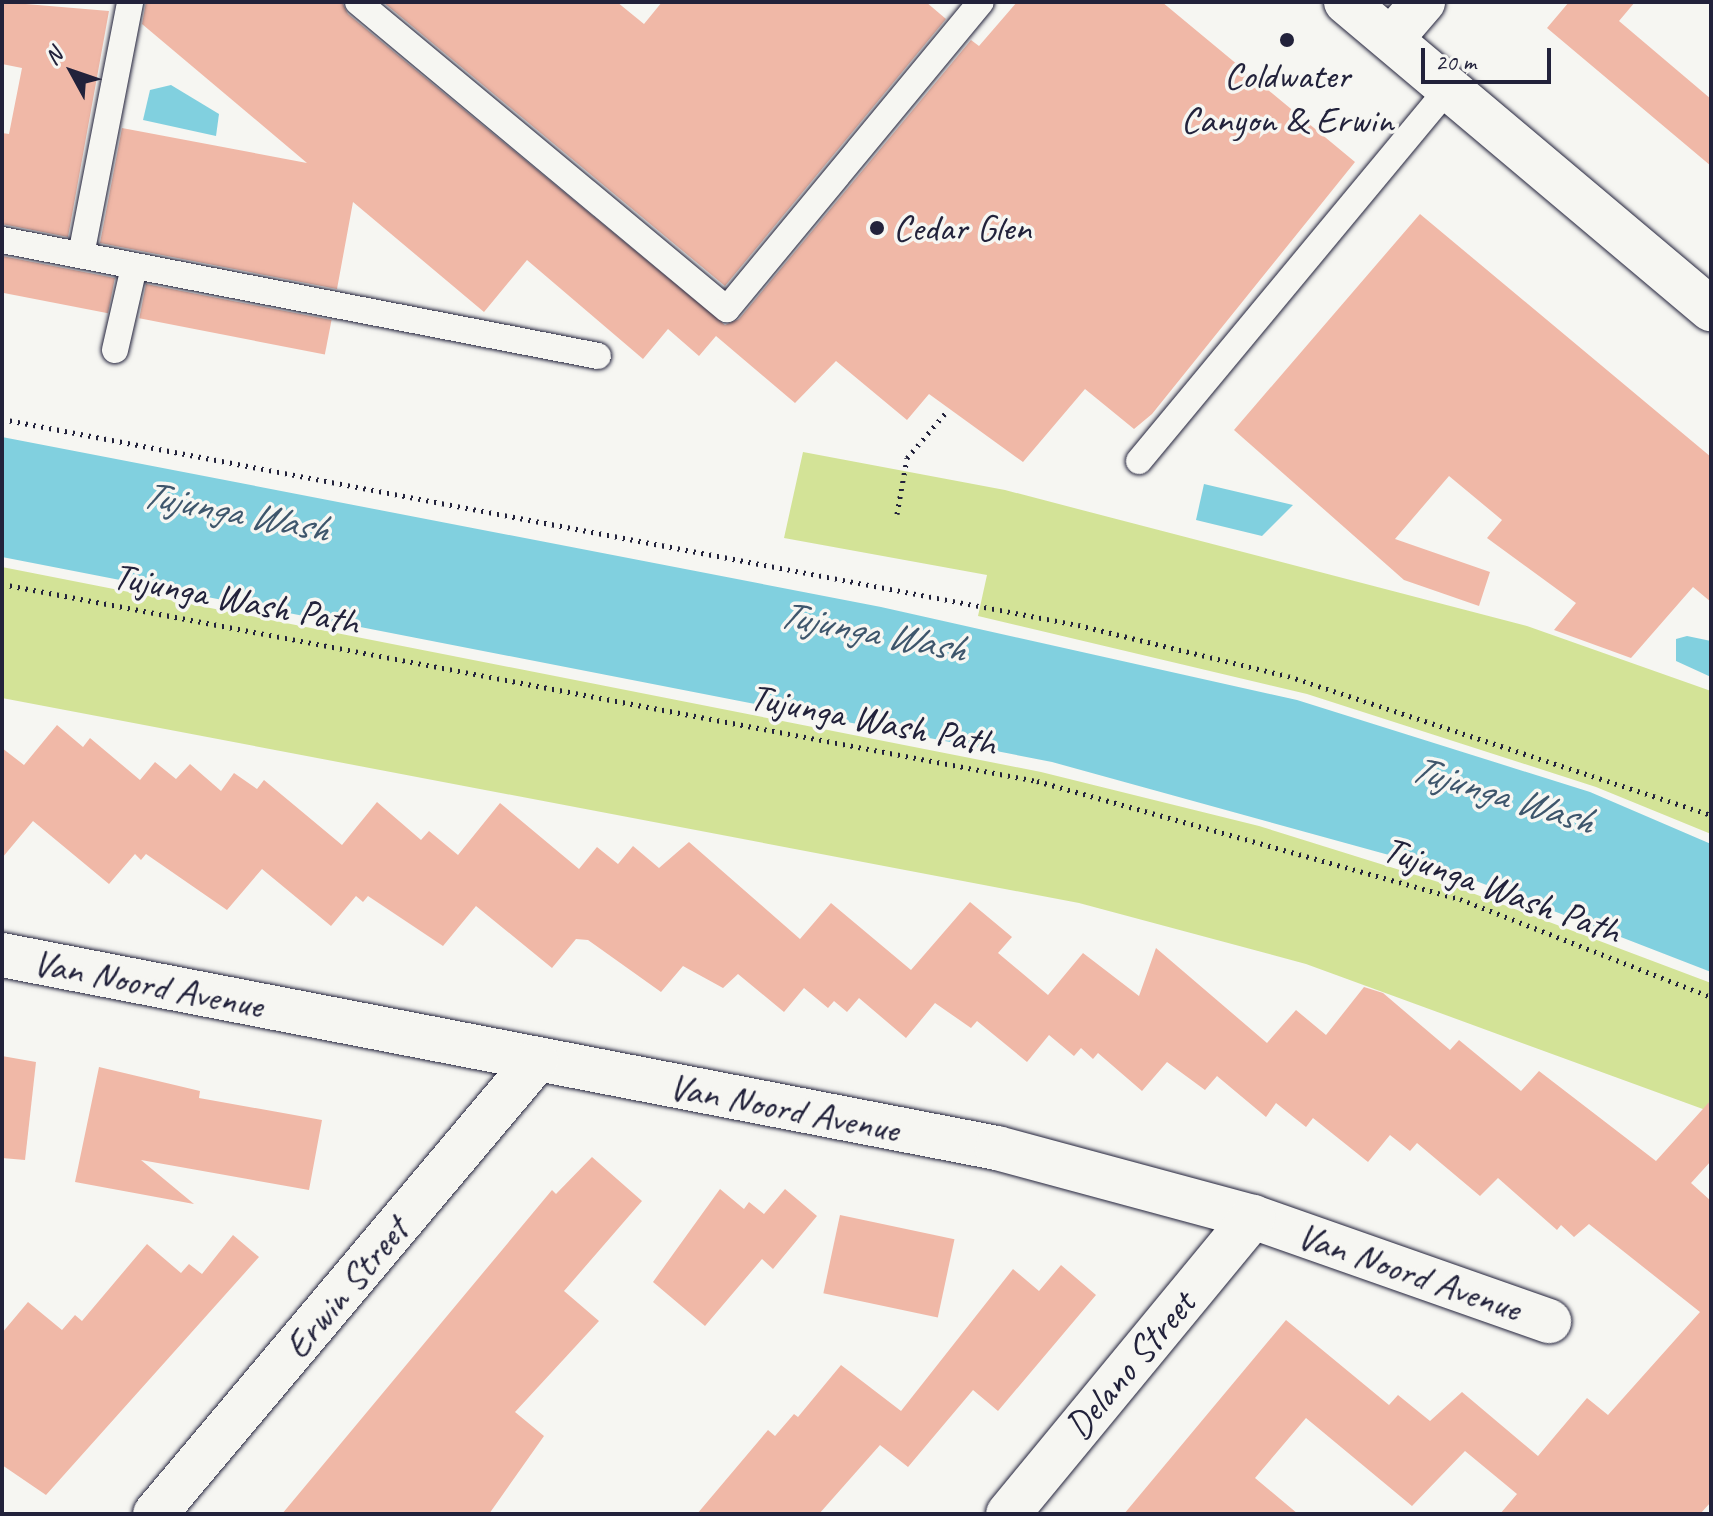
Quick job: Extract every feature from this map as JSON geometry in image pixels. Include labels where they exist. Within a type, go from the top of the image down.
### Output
[{"type":"street","points":[[1346,2],[1711,309]]},
{"type":"street","points":[[1391,39],[1423,2]]},
{"type":"street","name":"Van Noord Avenue","points":[[2,955],[997,1148],[1253,1217],[1549,1321]]},
{"type":"street","name":"Erwin Street","points":[[155,1514],[536,1061]]},
{"type":"street","name":"Delano Street","points":[[1008,1514],[1253,1217]]},
{"type":"lane","points":[[81,255],[130,2]]},
{"type":"lane","points":[[358,2],[727,309],[981,2]]},
{"type":"lane","points":[[1139,461],[1450,87]]},
{"type":"lane","points":[[2,240],[598,356]]},
{"type":"lane","points":[[115,350],[134,267]]},
{"type":"path","points":[[897,514],[907,458],[948,410]]},
{"type":"path","points":[[2,419],[1078,625],[1288,676],[1711,815]]},
{"type":"path","name":"Tujunga Wash Path","points":[[2,584],[1037,781],[1460,899],[1711,997]]},
{"type":"green space","points":[[803,452],[1005,490],[1527,626],[1711,691],[1711,834],[1596,787],[1307,694],[978,616],[987,575],[784,538]]},
{"type":"green space","points":[[2,567],[1041,772],[1259,826],[1464,890],[1711,983],[1711,1112],[1306,964],[1079,903],[2,698]]},
{"type":"water","points":[[171,85],[219,114],[216,136],[143,120],[150,90]]},
{"type":"water","name":"Tujunga Wash","points":[[2,437],[881,607],[1297,700],[1590,792],[1711,844],[1711,972],[1458,874],[1052,762],[2,557]]},
{"type":"water","points":[[1204,484],[1293,505],[1262,536],[1196,520]]},
{"type":"water","points":[[1687,636],[1711,641],[1711,677],[1676,661],[1676,639]]},
{"type":"building","points":[[2,2],[109,11],[68,237],[2,224],[2,133],[9,134],[22,68],[2,64]]},
{"type":"building","points":[[146,2],[342,2],[348,14],[725,325],[739,319],[971,40],[979,46],[1017,2],[1162,2],[1355,162],[1152,414],[1134,429],[1085,389],[1023,462],[929,394],[907,420],[836,361],[795,403],[716,336],[699,356],[668,329],[643,359],[527,260],[484,312],[353,202],[337,289],[100,243],[122,128],[307,163],[142,24]]},
{"type":"building","points":[[383,2],[617,2],[644,24],[662,2],[926,2],[946,19],[725,286]]},
{"type":"building","points":[[1569,2],[1635,2],[1619,21],[1711,99],[1711,166],[1547,28]]},
{"type":"building","points":[[1420,214],[1711,457],[1711,602],[1693,587],[1631,658],[1554,630],[1576,603],[1487,538],[1502,520],[1449,476],[1395,539],[1490,572],[1479,606],[1404,580],[1234,430]]},
{"type":"building","points":[[2,256],[115,278],[108,313],[2,293]]},
{"type":"building","points":[[146,284],[332,320],[325,354],[139,318]]},
{"type":"building","points":[[57,725],[83,747],[90,738],[140,780],[155,762],[176,779],[190,764],[221,791],[234,773],[257,789],[264,780],[342,845],[377,802],[421,840],[429,831],[458,855],[500,803],[579,869],[597,847],[618,864],[633,846],[659,868],[689,842],[800,939],[831,903],[911,970],[970,902],[1012,937],[998,953],[1048,995],[1083,953],[1139,996],[1156,948],[1267,1043],[1296,1010],[1326,1035],[1364,987],[1383,993],[1450,1050],[1459,1040],[1521,1091],[1539,1071],[1656,1161],[1711,1100],[1711,1161],[1691,1183],[1711,1201],[1711,1502],[1700,1514],[1500,1514],[1517,1494],[1465,1451],[1412,1506],[1306,1418],[1255,1478],[1298,1514],[1124,1514],[1286,1320],[1389,1405],[1398,1395],[1430,1421],[1462,1392],[1538,1456],[1587,1398],[1608,1415],[1700,1312],[1589,1224],[1574,1237],[1561,1225],[1557,1230],[1498,1178],[1480,1196],[1417,1143],[1410,1151],[1390,1135],[1368,1162],[1313,1118],[1306,1127],[1276,1103],[1266,1117],[1217,1076],[1205,1090],[1167,1062],[1142,1091],[1098,1053],[1093,1059],[1081,1048],[1074,1056],[1049,1035],[1027,1062],[977,1021],[971,1028],[935,1003],[906,1038],[859,998],[847,1012],[834,1001],[828,1008],[804,988],[784,1012],[738,974],[723,988],[683,966],[661,992],[588,940],[576,939],[552,968],[476,906],[443,946],[368,896],[363,902],[356,896],[331,926],[262,869],[227,910],[146,854],[141,860],[135,854],[109,884],[33,821],[2,858],[2,748],[24,765]]},
{"type":"building","points":[[2,1056],[36,1062],[25,1160],[2,1158]]},
{"type":"building","points":[[99,1067],[200,1091],[199,1098],[322,1120],[309,1190],[141,1160],[194,1204],[75,1182]]},
{"type":"building","points":[[592,1157],[642,1201],[564,1291],[599,1321],[515,1412],[544,1436],[489,1514],[282,1514],[552,1190],[556,1194]]},
{"type":"building","points":[[720,1189],[744,1209],[749,1202],[764,1214],[785,1189],[817,1216],[773,1269],[762,1259],[705,1326],[653,1282]]},
{"type":"building","points":[[840,1215],[954,1239],[938,1318],[823,1293]]},
{"type":"building","points":[[233,1235],[259,1257],[46,1495],[2,1465],[2,1333],[28,1302],[62,1330],[75,1315],[82,1321],[147,1244],[181,1273],[189,1264],[202,1274]]},
{"type":"building","points":[[1061,1265],[1096,1295],[998,1411],[973,1390],[908,1467],[880,1445],[819,1514],[697,1514],[768,1430],[775,1436],[794,1414],[798,1417],[841,1365],[901,1411],[1013,1269],[1039,1291]]},
{"type":"place","name":"Coldwater Canyon & Erwin","points":[[1287,40]]},
{"type":"place","name":"Cedar Glen","points":[[877,228]]}]
